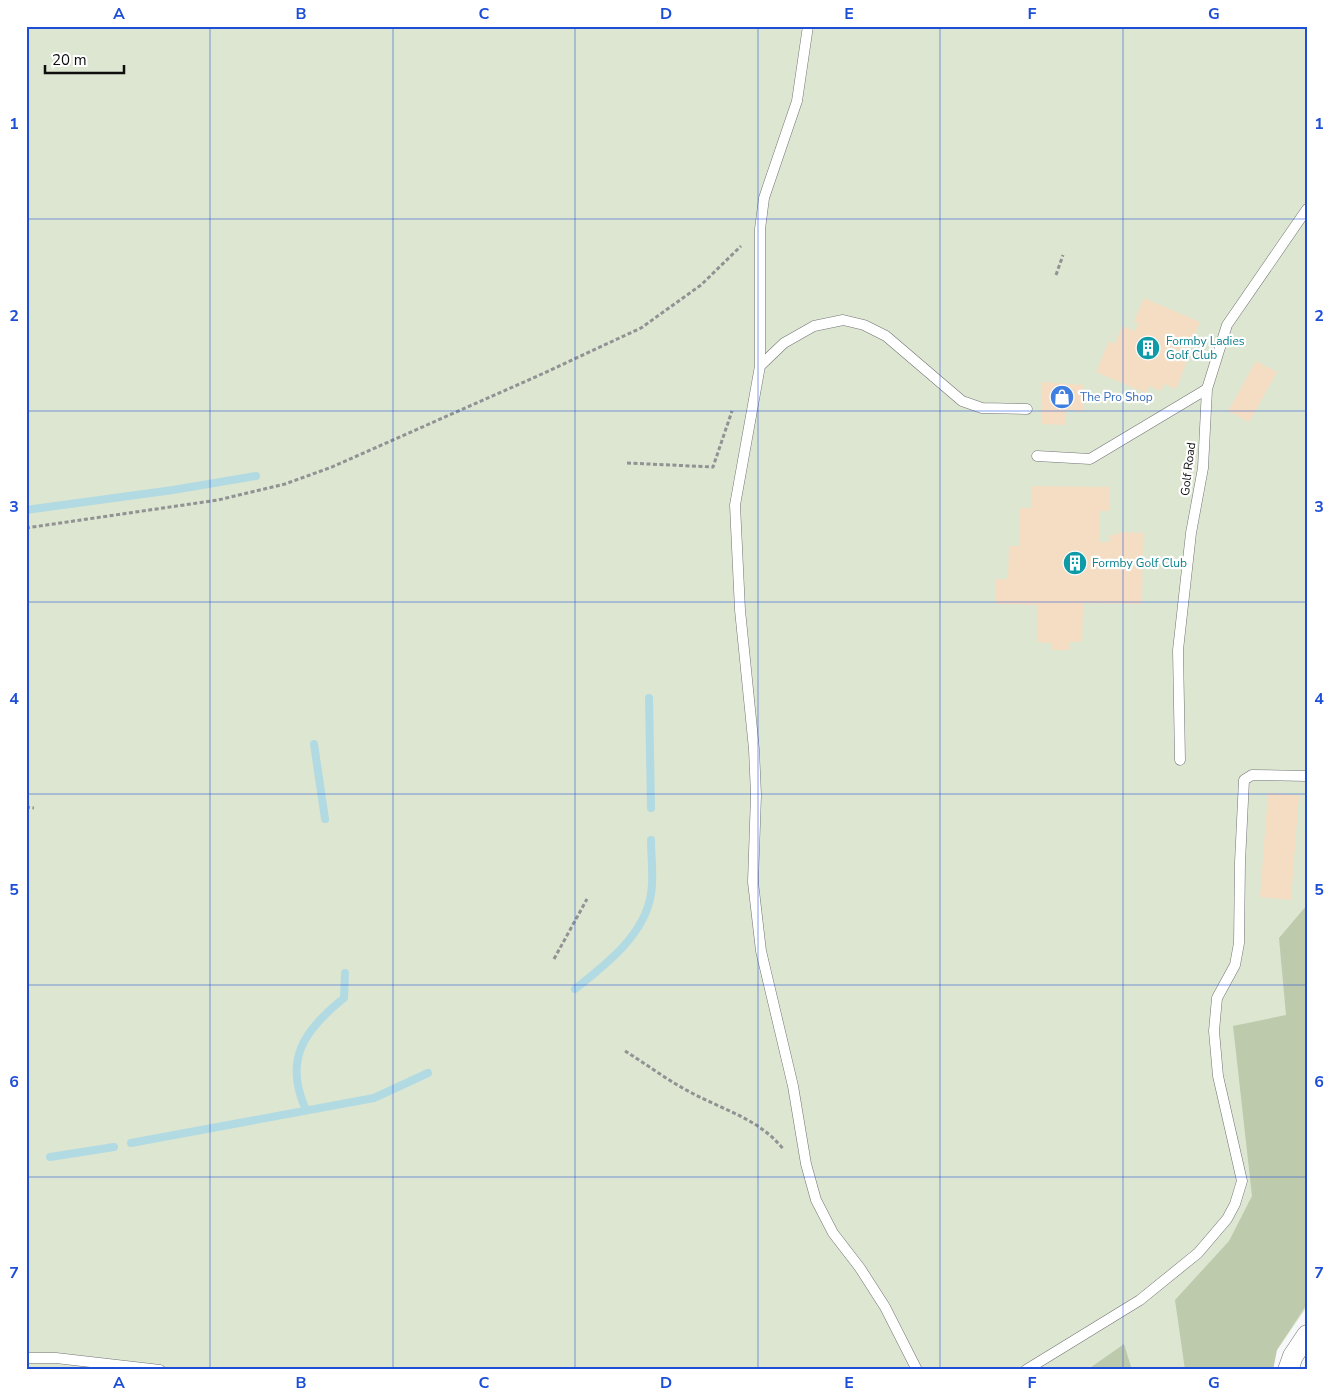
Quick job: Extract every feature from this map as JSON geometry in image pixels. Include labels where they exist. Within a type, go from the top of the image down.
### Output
[{"type":"street","points":[[1288,1370],[1293,1356],[1307,1335]]},
{"type":"lane","points":[[808,26],[798,101],[764,198],[760,229],[760,366],[734,505],[740,610],[754,749],[756,795],[753,882],[761,951],[793,1086],[806,1164],[816,1200],[833,1233],[860,1268],[885,1307],[917,1370]]},
{"type":"lane","name":"Golf Road","points":[[1180,760],[1178,650],[1191,533],[1203,468],[1207,389],[1227,325],[1307,209]]},
{"type":"lane","points":[[760,366],[784,343],[814,326],[843,320],[864,325],[886,336],[962,401],[982,408],[1027,409]]},
{"type":"lane","points":[[1037,456],[1090,459],[1207,389]]},
{"type":"lane","points":[[1026,1370],[1140,1300],[1198,1253],[1227,1219],[1236,1204],[1242,1181],[1218,1076],[1214,1031],[1217,998],[1235,965],[1239,943],[1244,780],[1252,775],[1307,776]]},
{"type":"lane","points":[[26,1358],[56,1358],[160,1370]]},
{"type":"path","points":[[26,528],[218,500],[285,484],[332,466],[550,371],[642,328],[701,285],[743,242]]},
{"type":"path","points":[[1056,275],[1063,255]]},
{"type":"path","points":[[627,462],[713,467],[732,410]]},
{"type":"path","points":[[26,807],[34,808]]},
{"type":"path","points":[[554,959],[588,899]]},
{"type":"path","points":[[625,1051],[690,1092],[726,1108],[756,1125],[779,1143],[790,1157]]},
{"type":"green space","points":[[26,26],[1307,26],[1307,1307],[1263,1370],[26,1370]]},
{"type":"green space","points":[[1307,905],[1307,1304],[1277,1350],[1273,1370],[1185,1370],[1175,1300],[1229,1241],[1252,1196],[1233,1026],[1286,1015],[1279,938]]},
{"type":"green space","points":[[1124,1344],[1132,1370],[1087,1370]]},
{"type":"building","name":"Formby Ladies Golf Club","points":[[1144,298],[1200,322],[1187,352],[1190,353],[1176,389],[1164,384],[1161,391],[1149,386],[1146,393],[1096,372],[1109,341],[1115,344],[1122,326],[1135,331],[1138,323],[1134,321]]},
{"type":"building","points":[[1256,361],[1277,372],[1249,422],[1228,411]]},
{"type":"building","name":"The Pro Shop","points":[[1042,382],[1083,385],[1083,411],[1066,410],[1066,425],[1041,424]]},
{"type":"building","name":"Formby Golf Club","points":[[1031,486],[1109,487],[1109,511],[1100,511],[1099,542],[1109,542],[1109,535],[1117,535],[1118,532],[1143,533],[1142,604],[1083,603],[1082,642],[1070,642],[1070,650],[1051,650],[1051,643],[1037,642],[1038,605],[995,604],[995,579],[1008,579],[1009,546],[1019,546],[1020,508],[1031,508]]},
{"type":"building","points":[[1268,793],[1299,795],[1291,900],[1260,897]]},
{"type":"waterway","points":[[26,510],[173,490],[256,476]]},
{"type":"waterway","points":[[649,698],[651,808]]},
{"type":"waterway","points":[[314,744],[325,819]]},
{"type":"waterway","points":[[575,989],[611,959],[641,923],[647,909],[652,887],[651,840]]},
{"type":"waterway","points":[[306,1110],[299,1092],[297,1061],[301,1047],[308,1034],[344,998],[345,973]]},
{"type":"waterway","points":[[131,1143],[374,1098],[428,1073]]},
{"type":"waterway","points":[[50,1157],[114,1147]]},
{"type":"place","name":"Formby Ladies Golf Club","points":[[1148,348]]},
{"type":"place","name":"The Pro Shop","points":[[1062,397]]},
{"type":"place","name":"Formby Golf Club","points":[[1075,563]]}]
